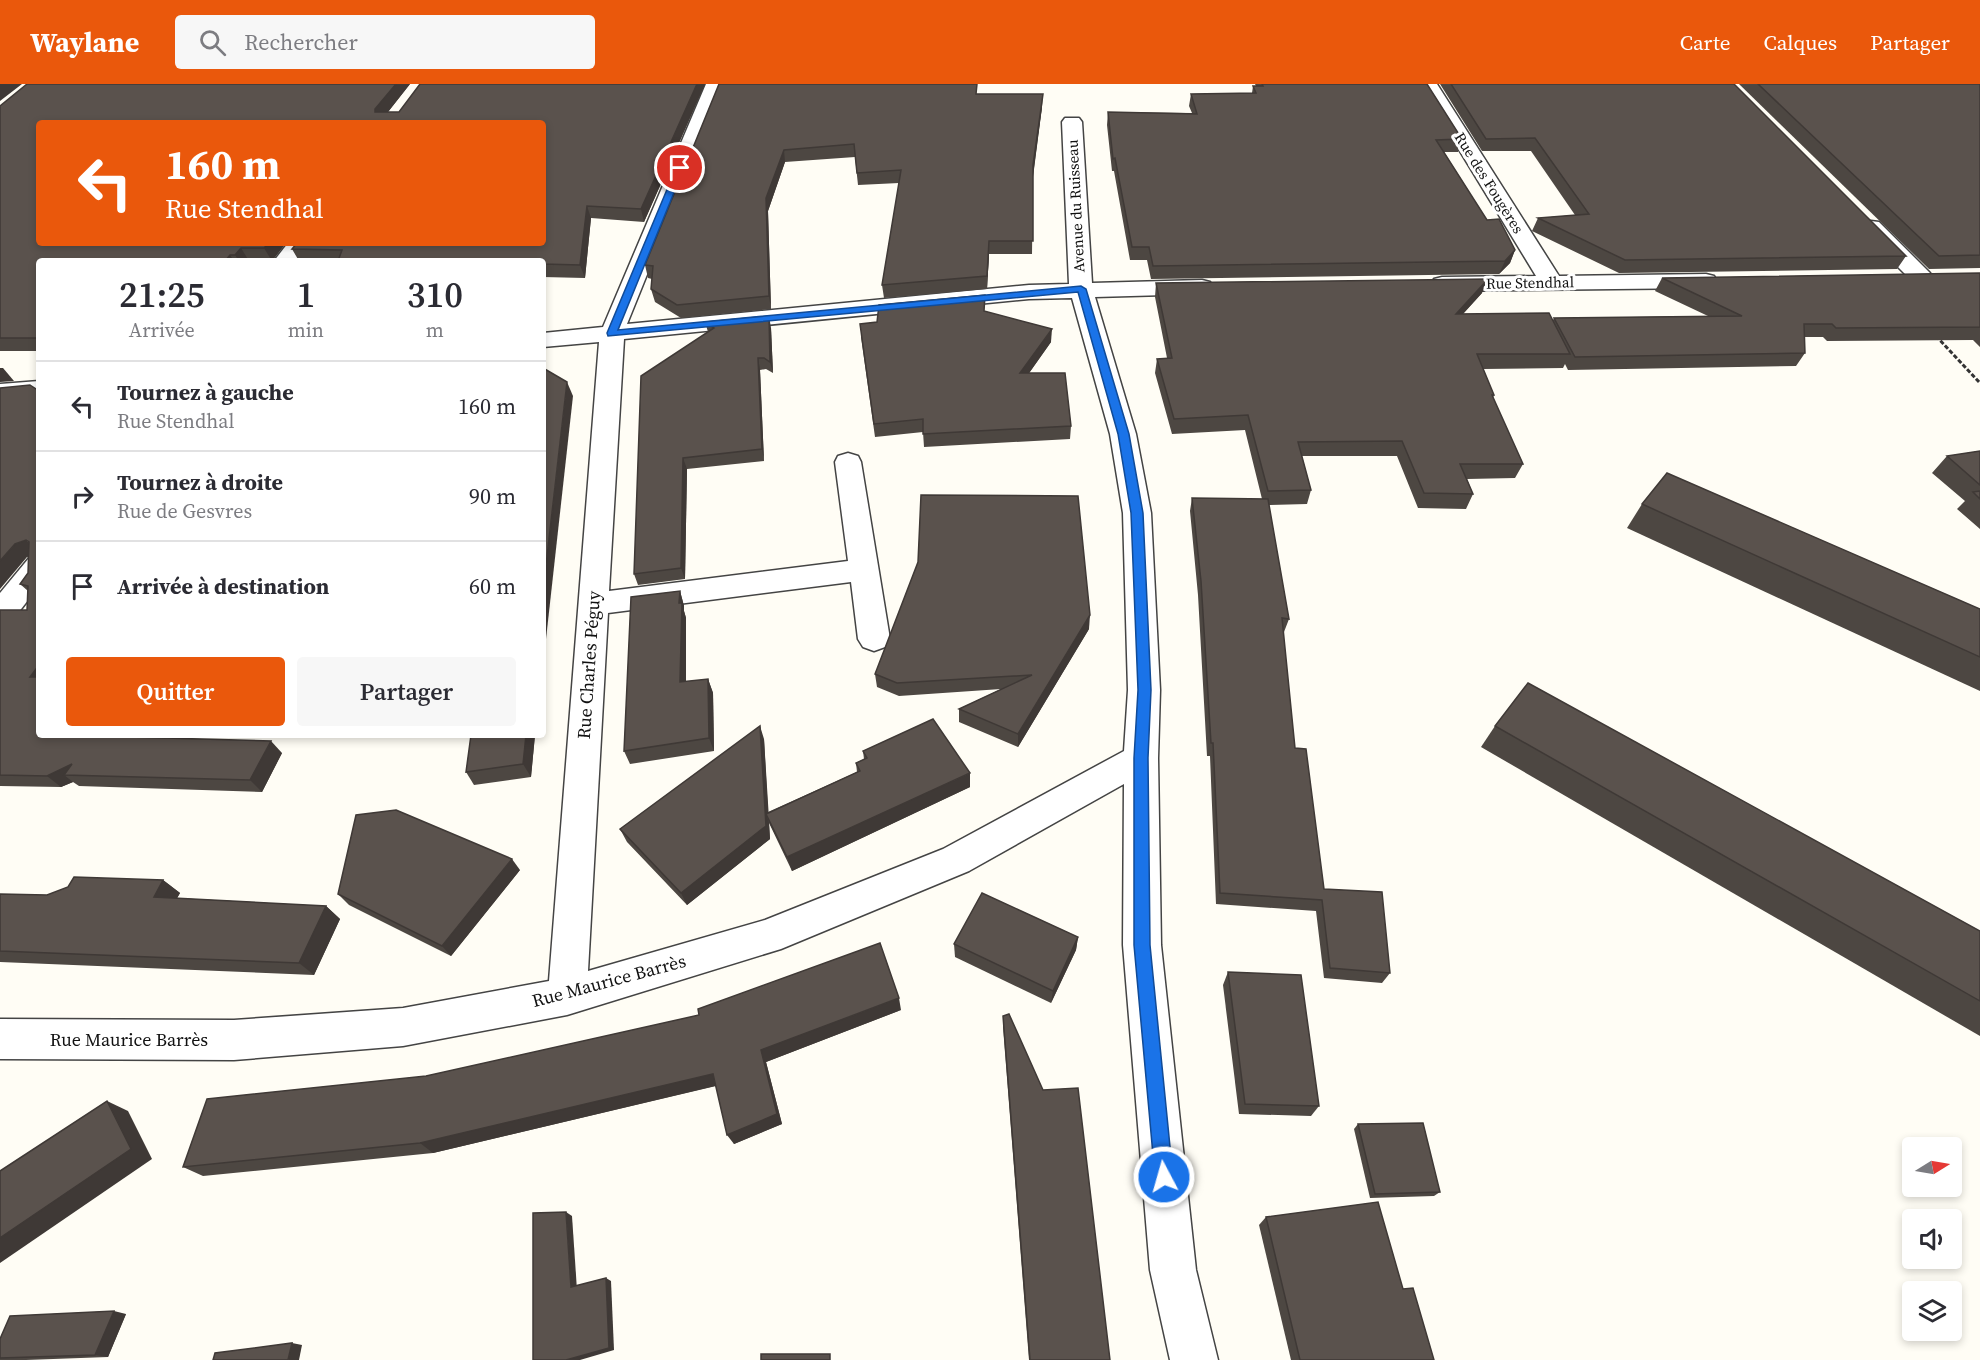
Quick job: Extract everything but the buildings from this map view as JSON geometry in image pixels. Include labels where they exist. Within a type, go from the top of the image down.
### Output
[{"type":"street","name":"Rue Charles Péguy","points":[[567,996],[612,333],[715,84]]},
{"type":"street","name":"Rue des Fougères","points":[[1428,84],[1551,282]]},
{"type":"street","name":"Avenue du Ruisseau","points":[[1072,122],[1081,289],[1124,434],[1137,513],[1144,690],[1141,758],[1142,945],[1173,1270],[1194,1360]]},
{"type":"street","points":[[1858,214],[1922,278]]},
{"type":"street","points":[[1894,279],[1945,277]]},
{"type":"street","name":"Rue Stendhal","points":[[1420,284],[1732,280]]},
{"type":"street","points":[[546,340],[1017,293],[1081,289],[1229,287]]},
{"type":"street","points":[[0,392],[36,389]]},
{"type":"street","points":[[848,462],[874,639]]},
{"type":"street","points":[[2,612],[36,569]]},
{"type":"street","points":[[593,604],[864,570]]},
{"type":"street","points":[[2,612],[36,610]]},
{"type":"street","name":"Rue Maurice Barrès","points":[[0,1039],[234,1040],[403,1027],[567,996],[768,937],[956,860],[1141,758]]},
{"type":"path","points":[[1934,334],[1980,383]]},
{"type":"route","points":[[680,168],[612,333],[1029,292],[1081,289],[1124,434],[1137,513],[1144,690],[1141,758],[1142,945],[1164,1177]]}]
